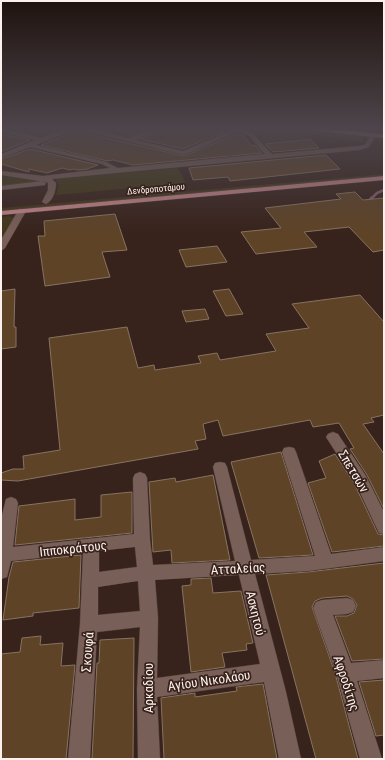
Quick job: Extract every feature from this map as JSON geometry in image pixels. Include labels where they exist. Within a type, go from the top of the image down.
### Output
[{"type":"main road","name":"Δενδροποτάμου","points":[[1,206],[384,172]]},
{"type":"main road","name":"Δενδροποτάμου","points":[[1,213],[384,178]]},
{"type":"street","points":[[101,162],[107,164],[117,170]]},
{"type":"street","points":[[1,173],[43,178],[202,162]]},
{"type":"street","points":[[43,178],[51,182]]},
{"type":"street","points":[[46,202],[52,190],[51,182]]},
{"type":"street","points":[[1,188],[51,182]]},
{"type":"street","points":[[2,244],[22,211]]},
{"type":"street","name":"Σπετσών","points":[[333,437],[361,480],[384,528]]},
{"type":"street","points":[[289,452],[325,561]]},
{"type":"street","name":"Ασκητού","points":[[220,467],[271,672],[290,759]]},
{"type":"street","points":[[140,478],[142,540],[146,573]]},
{"type":"street","points":[[1,572],[11,503]]},
{"type":"street","name":"Ιπποκράτους","points":[[4,555],[142,540]]},
{"type":"street","name":"Σκουφά","points":[[79,759],[89,624],[91,546]]},
{"type":"street","name":"Ατταλείας","points":[[91,580],[146,573],[245,568],[384,554]]},
{"type":"street","name":"Αρκαδίου","points":[[146,573],[149,618],[147,689],[149,759]]},
{"type":"street","name":"Αφροδίτης","points":[[347,606],[322,608],[371,759]]},
{"type":"street","points":[[89,624],[149,618]]},
{"type":"street","points":[[344,673],[384,669]]},
{"type":"street","name":"Αγίου Νικολάου","points":[[147,689],[271,672]]},
{"type":"shaded area","points":[[178,168],[186,183],[56,195],[59,185],[55,179]]},
{"type":"shaded area","points":[[384,174],[384,176],[1,211],[1,208]]},
{"type":"shaded area","points":[[1,176],[37,181],[40,182],[1,187]]},
{"type":"shaded area","points":[[9,216],[14,218],[3,238],[1,238],[1,217]]},
{"type":"building","points":[[1,162],[87,162],[98,165],[79,170],[62,168],[47,173],[29,169],[29,172],[1,164]]},
{"type":"building","points":[[123,162],[160,162],[133,165]]},
{"type":"building","points":[[247,162],[333,162],[340,169],[230,181],[228,177],[193,180],[189,168]]},
{"type":"building","points":[[355,192],[363,200],[384,198],[384,250],[373,252],[349,227],[304,232],[317,247],[256,254],[241,232],[281,228],[265,208],[341,199],[336,194]]},
{"type":"building","points":[[115,214],[127,250],[102,252],[110,277],[45,286],[38,236],[45,236],[44,221]]},
{"type":"building","points":[[217,246],[227,262],[186,267],[179,250]]},
{"type":"building","points":[[15,289],[14,327],[16,327],[16,347],[1,349],[1,291]]},
{"type":"building","points":[[229,289],[243,314],[226,316],[213,291]]},
{"type":"building","points":[[360,295],[384,322],[384,415],[371,418],[374,422],[363,424],[384,454],[384,509],[367,475],[350,449],[354,448],[339,423],[313,427],[310,420],[223,436],[218,420],[203,424],[206,439],[195,441],[198,449],[18,481],[1,480],[1,473],[13,469],[24,469],[23,456],[60,450],[49,338],[127,327],[138,368],[154,365],[155,370],[201,363],[198,356],[217,353],[220,360],[276,351],[266,334],[309,328],[292,304]]},
{"type":"building","points":[[205,309],[209,319],[186,322],[182,311]]},
{"type":"building","points":[[281,452],[313,555],[259,558],[231,462]]},
{"type":"building","points":[[335,454],[354,483],[378,534],[384,535],[384,546],[332,552],[308,483],[326,478],[319,461]]},
{"type":"building","points":[[213,475],[230,560],[172,563],[171,550],[153,552],[149,482],[175,478],[176,482]]},
{"type":"building","points":[[132,492],[132,533],[15,545],[19,506],[75,499],[75,520],[101,517],[101,495]]},
{"type":"building","points":[[81,555],[79,608],[33,613],[33,616],[3,620],[9,577],[13,562]]},
{"type":"building","points":[[384,563],[384,659],[352,661],[335,616],[347,616],[354,613],[357,605],[353,599],[347,596],[322,598],[315,601],[312,607],[335,673],[358,759],[316,759],[266,575],[308,572]]},
{"type":"building","points":[[211,578],[213,593],[241,591],[253,643],[246,644],[247,650],[222,653],[225,667],[191,672],[182,586],[191,585],[191,579]]},
{"type":"building","points":[[41,636],[40,645],[63,643],[61,666],[75,665],[66,759],[1,759],[1,654],[20,652],[22,638]]},
{"type":"building","points":[[134,638],[133,759],[92,759],[97,663],[99,663],[100,640]]},
{"type":"building","points":[[384,680],[384,735],[376,736],[359,682]]},
{"type":"building","points":[[263,684],[277,759],[164,759],[161,698],[195,693],[195,697],[237,691],[236,687]]},
{"type":"waterway","points":[[373,202],[370,200],[377,193],[384,190]]}]
